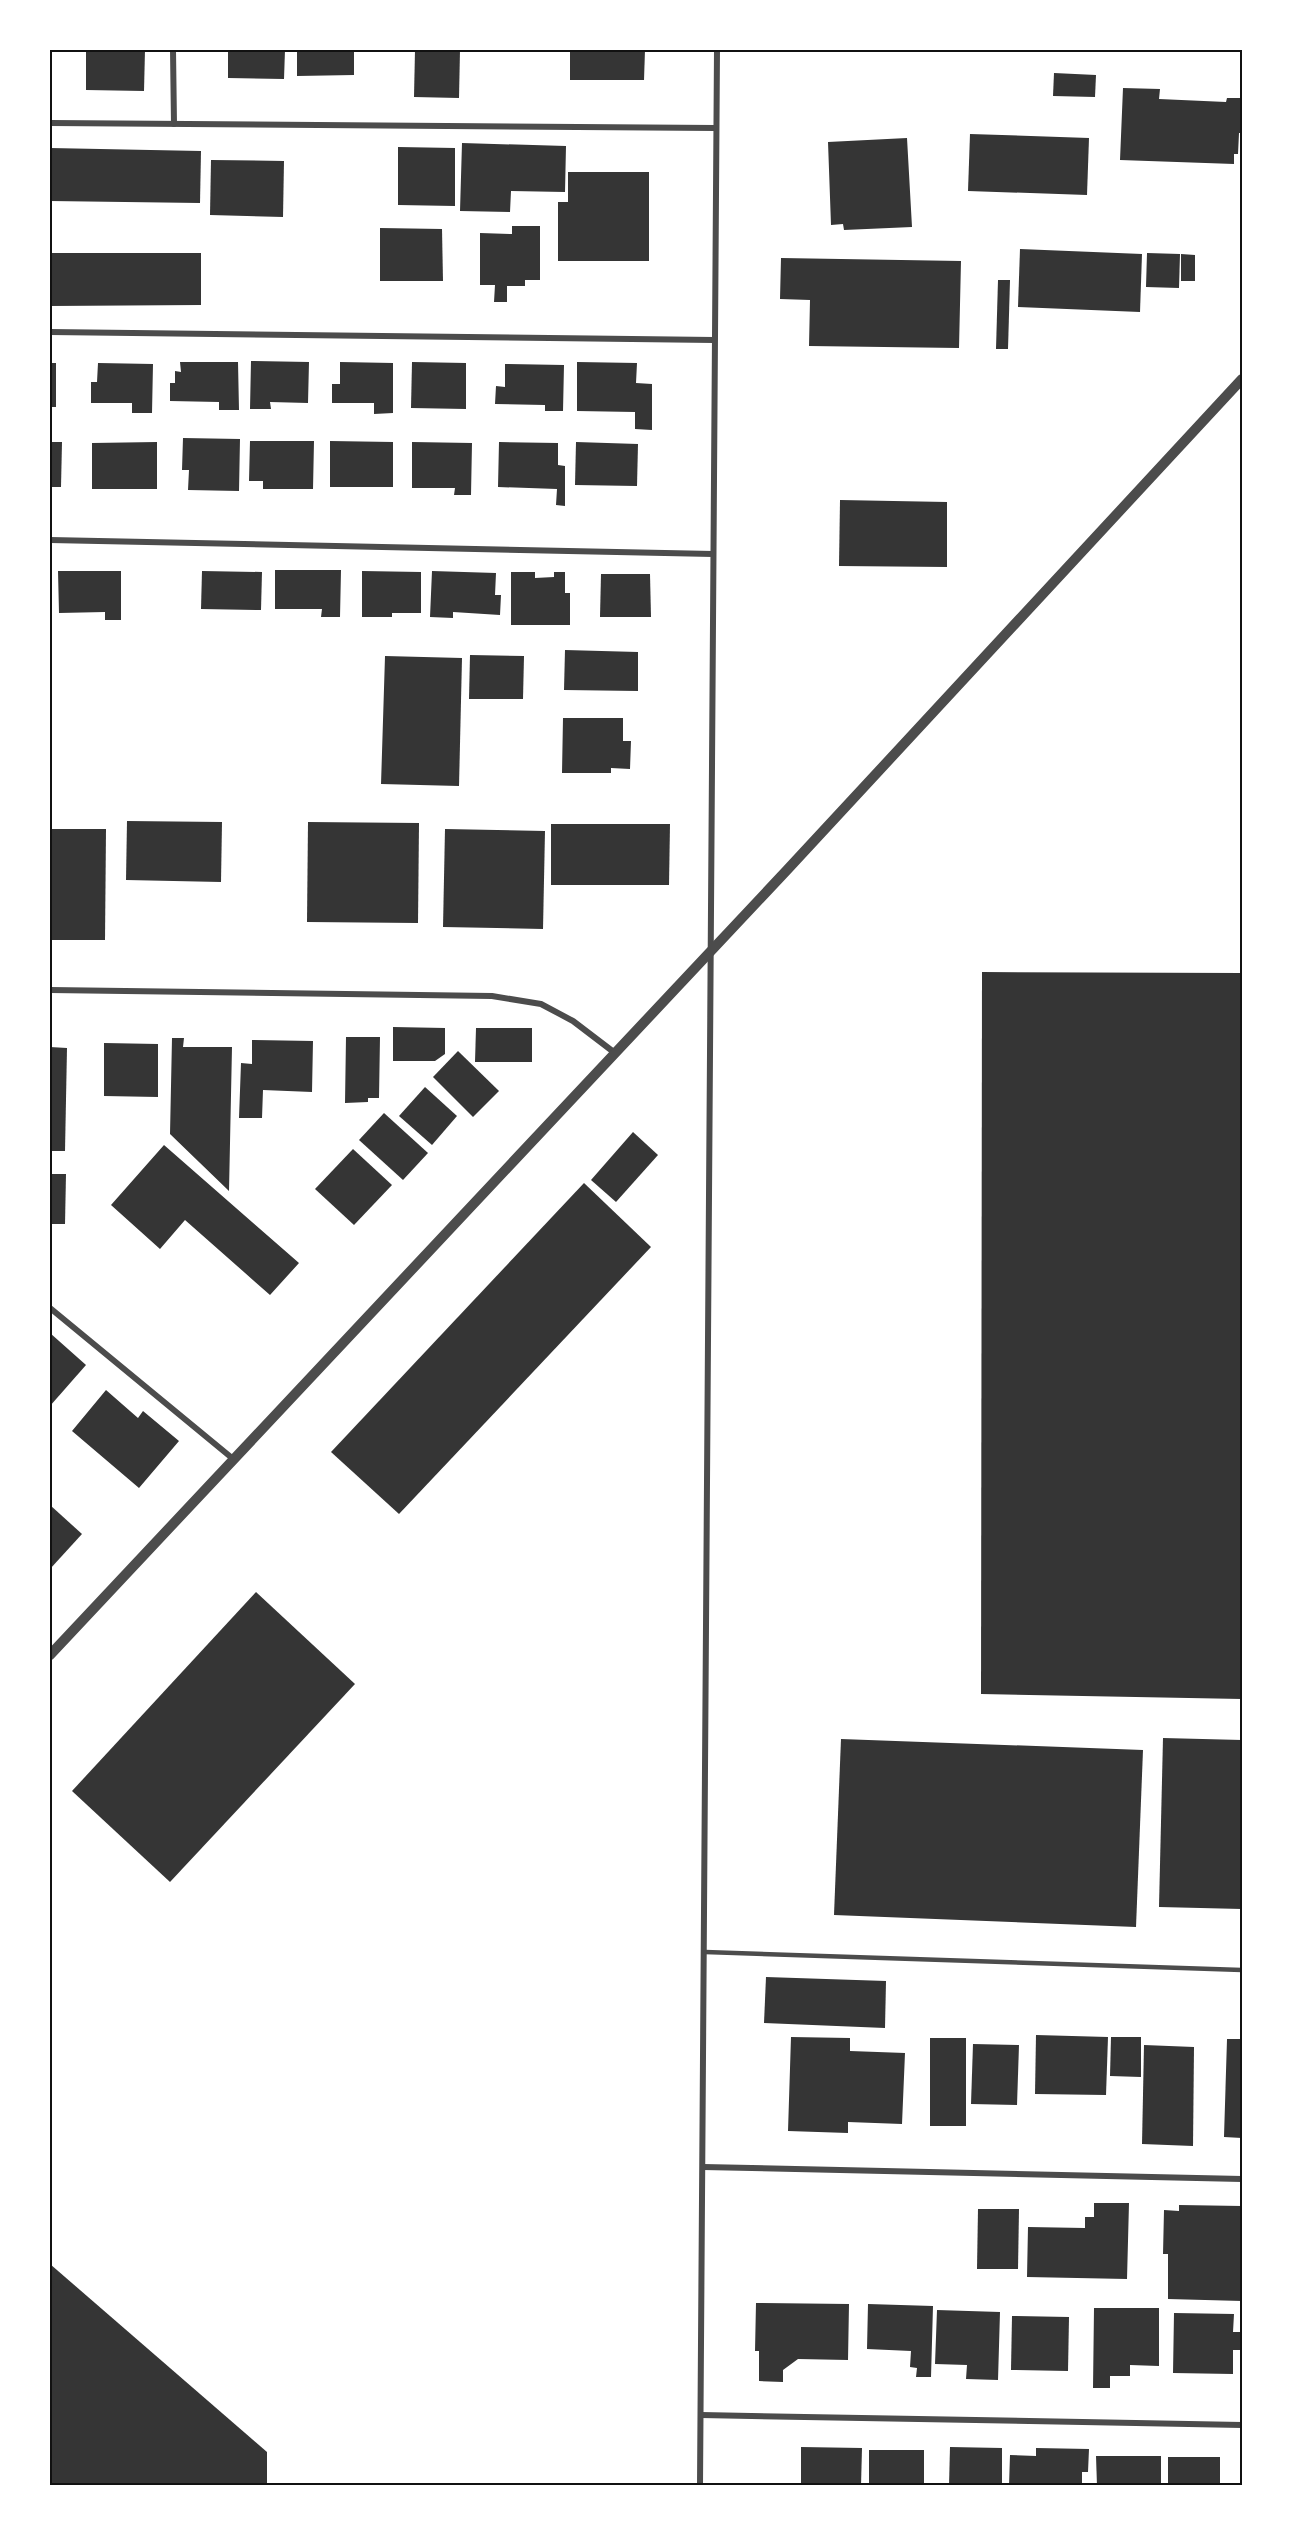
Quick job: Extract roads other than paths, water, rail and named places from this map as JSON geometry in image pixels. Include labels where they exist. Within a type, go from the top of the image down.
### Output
[{"type":"street","points":[[173,50],[174,124]]},
{"type":"street","points":[[700,2486],[717,50]]},
{"type":"street","points":[[50,123],[716,128]]},
{"type":"street","points":[[50,332],[714,339]]},
{"type":"street","points":[[50,1655],[232,1458],[615,1053],[1242,379]]},
{"type":"street","points":[[50,540],[713,554]]},
{"type":"street","points":[[50,990],[492,996],[541,1004],[573,1021],[615,1053]]},
{"type":"street","points":[[50,1308],[232,1458]]},
{"type":"street","points":[[703,2167],[1242,2179]]},
{"type":"street","points":[[701,2415],[1242,2425]]},
{"type":"lane","points":[[705,1952],[1242,1970]]}]
